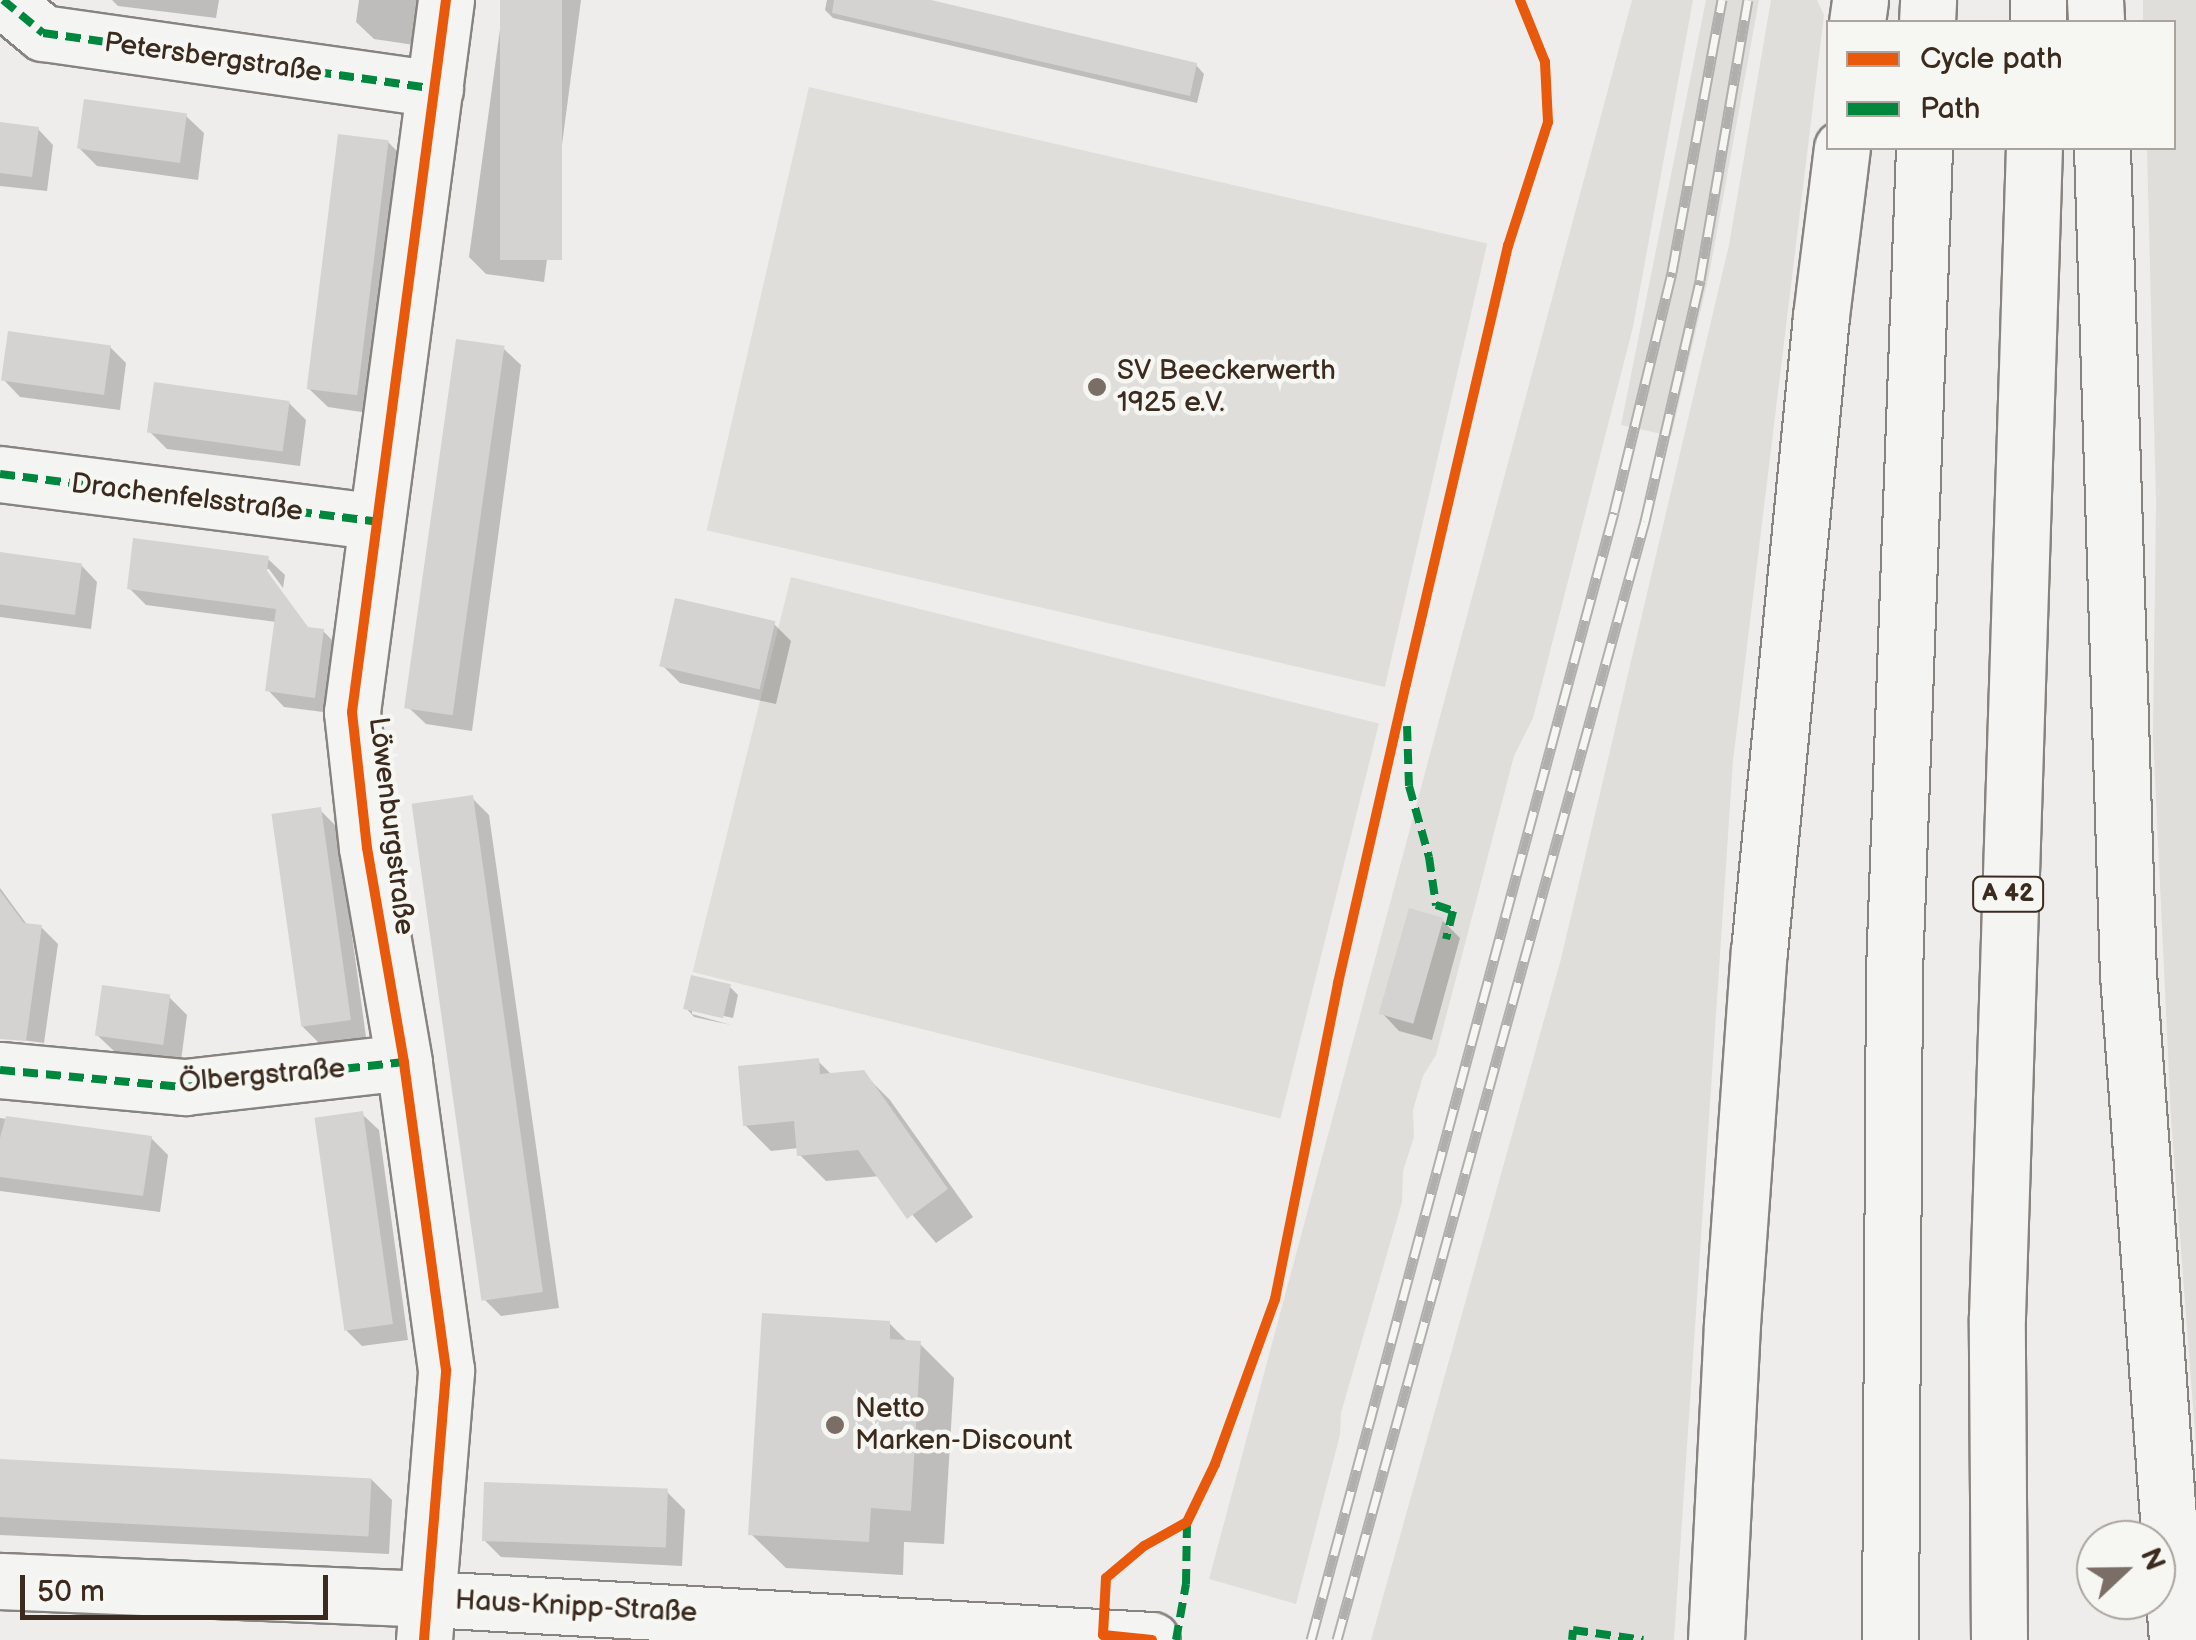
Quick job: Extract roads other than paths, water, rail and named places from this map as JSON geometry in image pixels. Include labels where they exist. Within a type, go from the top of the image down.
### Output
[{"type":"main road","name":"Petersbergstraße","points":[[3,0],[42,34],[435,89]]},
{"type":"main road","name":"Löwenburgstraße","points":[[426,1620],[446,1370],[404,1062],[367,848],[352,712],[374,520],[446,0]]},
{"type":"main road","points":[[1716,1640],[1732,1324],[1759,950],[1821,316],[1842,150]]},
{"type":"main road","points":[[1890,1640],[1894,971],[1924,150]]},
{"type":"main road","name":"A 42","points":[[1999,1640],[1996,1317],[2034,150]]},
{"type":"main road","points":[[2102,150],[2128,974],[2177,1640]]},
{"type":"main road","name":"Drachenfelsstraße","points":[[0,474],[374,520]]},
{"type":"main road","name":"Ölbergstraße","points":[[0,1070],[186,1087],[404,1062]]},
{"type":"main road","name":"Haus-Knipp-Straße","points":[[0,1581],[426,1620],[1152,1640]]},
{"type":"railway","points":[[1311,1640],[1614,512],[1672,272],[1722,0]]},
{"type":"railway","points":[[1337,1640],[1645,521],[1700,280],[1748,0]]},
{"type":"place","name":"SV Beeckerwerth 1925 e.V.","points":[[1097,387]]},
{"type":"place","name":"Netto Marken-Discount","points":[[835,1425]]}]
